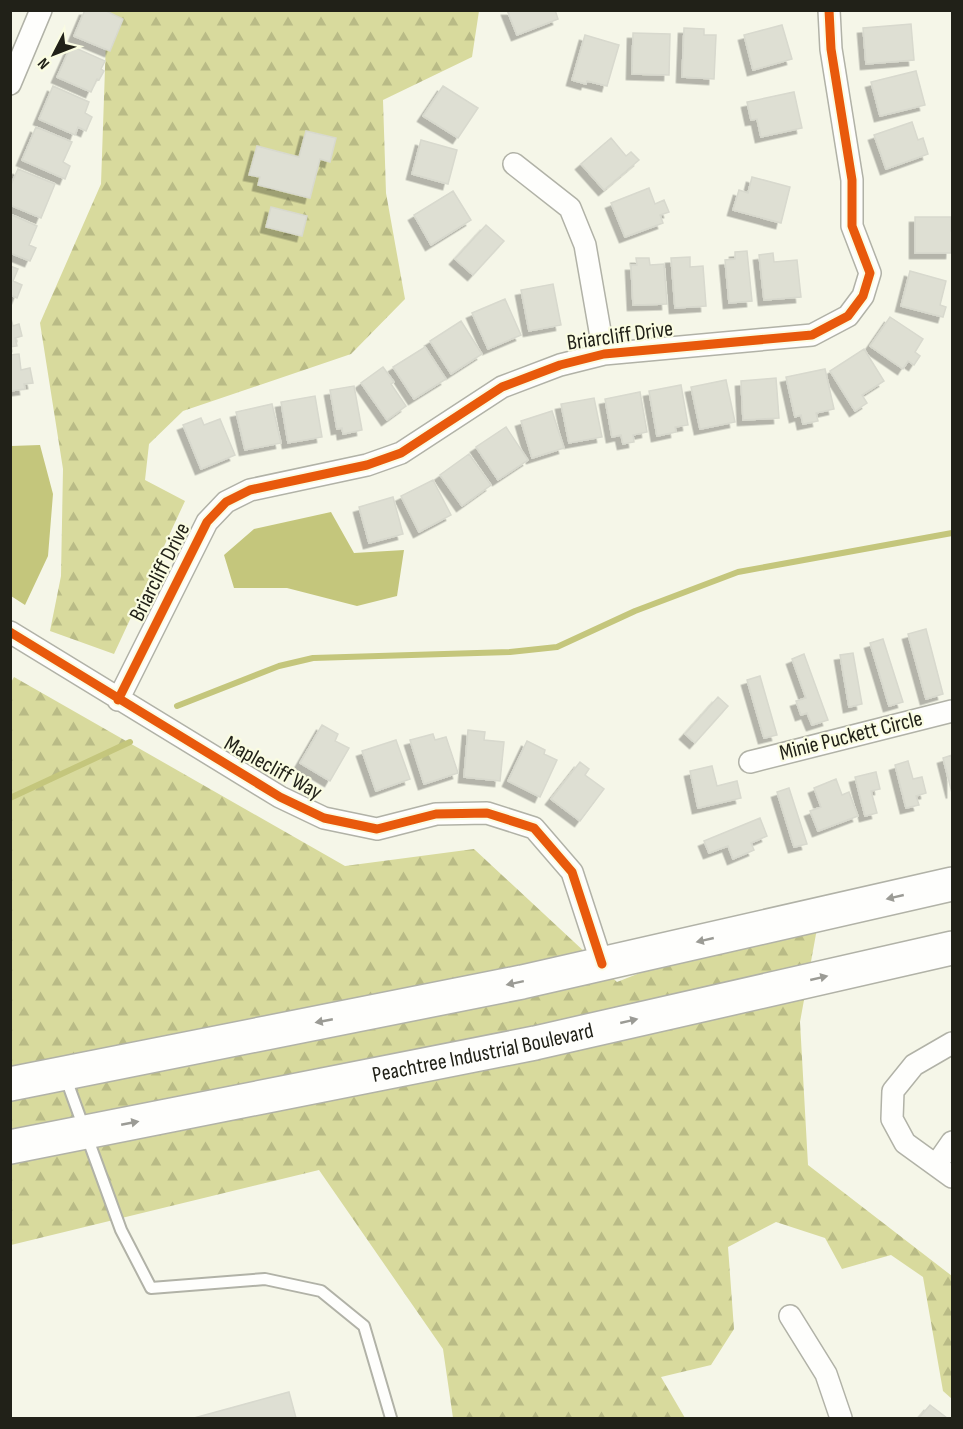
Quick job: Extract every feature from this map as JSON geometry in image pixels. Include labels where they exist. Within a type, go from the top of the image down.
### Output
[{"type":"main road","points":[[10,1084],[522,982],[952,884]]},
{"type":"main road","name":"Peachtree Industrial Boulevard","points":[[10,1147],[535,1043],[952,948]]},
{"type":"street","points":[[12,76],[41,10]]},
{"type":"street","name":"Briarcliff Drive","points":[[118,700],[207,522],[226,502],[250,490],[366,465],[401,453],[502,387],[560,364],[604,354],[812,335],[848,316],[863,296],[870,273],[852,226],[852,180],[831,49],[829,10]]},
{"type":"street","points":[[514,164],[570,208],[585,245],[604,354]]},
{"type":"street","name":"Maplecliff Way","points":[[10,632],[280,797],[324,818],[377,829],[436,814],[487,813],[534,828],[572,872],[602,964]]},
{"type":"street","name":"Minie Puckett Circle","points":[[750,762],[952,711]]},
{"type":"street","points":[[952,1042],[914,1065],[892,1091],[892,1119],[905,1143],[944,1171],[952,1142]]},
{"type":"street","points":[[790,1316],[826,1374],[841,1419]]},
{"type":"lane","points":[[64,1073],[121,1230],[152,1288],[265,1279],[321,1291],[364,1326],[391,1419]]},
{"type":"green space","points":[[107,11],[479,11],[472,57],[383,100],[386,193],[405,299],[351,354],[183,411],[149,444],[145,480],[185,501],[114,654],[50,631],[61,576],[63,469],[40,323],[101,184]]},
{"type":"green space","points":[[14,677],[345,866],[474,849],[617,982],[822,901],[800,1022],[808,1165],[952,1276],[952,1399],[943,1391],[923,1277],[891,1255],[842,1269],[825,1238],[776,1222],[728,1247],[734,1329],[711,1365],[661,1377],[685,1418],[453,1418],[443,1349],[319,1170],[11,1245],[10,684]]},
{"type":"shaded area","points":[[40,445],[53,494],[48,556],[25,605],[11,596],[11,446]]},
{"type":"shaded area","points":[[331,512],[354,553],[404,550],[397,596],[357,606],[287,588],[234,588],[224,555],[254,529]]},
{"type":"building","points":[[85,10],[104,10],[123,19],[110,51],[74,36]]},
{"type":"building","points":[[507,10],[555,10],[558,19],[517,35]]},
{"type":"building","points":[[911,24],[914,60],[866,64],[863,28]]},
{"type":"building","points":[[782,25],[792,59],[753,70],[744,35]]},
{"type":"building","points":[[684,28],[704,29],[704,35],[716,35],[714,79],[682,77]]},
{"type":"building","points":[[633,33],[670,34],[669,75],[632,74]]},
{"type":"building","points":[[585,35],[619,45],[607,86],[572,80]]},
{"type":"building","points":[[71,46],[105,61],[101,69],[104,71],[91,92],[57,77]]},
{"type":"building","points":[[916,71],[925,105],[880,116],[871,82]]},
{"type":"building","points":[[53,86],[89,102],[85,113],[92,117],[86,131],[78,127],[75,135],[39,119]]},
{"type":"building","points":[[443,86],[478,108],[458,138],[423,116]]},
{"type":"building","points":[[794,92],[802,128],[761,137],[757,119],[751,120],[747,102]]},
{"type":"building","points":[[912,122],[918,140],[923,138],[928,154],[886,169],[874,135]]},
{"type":"building","points":[[36,127],[72,142],[63,162],[70,166],[65,179],[22,160]]},
{"type":"building","points":[[306,131],[336,138],[330,162],[320,159],[310,198],[258,185],[260,177],[249,175],[257,146],[299,157]]},
{"type":"building","points":[[611,138],[626,156],[631,152],[639,160],[604,190],[581,164]]},
{"type":"building","points":[[421,140],[457,150],[448,184],[412,174]]},
{"type":"building","points":[[18,169],[55,184],[41,218],[10,205],[10,187]]},
{"type":"building","points":[[752,177],[790,187],[781,223],[733,210],[739,190],[748,193]]},
{"type":"building","points":[[649,188],[655,204],[664,200],[669,212],[660,215],[663,223],[625,237],[611,203]]},
{"type":"building","points":[[453,191],[471,220],[431,245],[414,215]]},
{"type":"building","points":[[271,207],[307,216],[302,236],[266,227]]},
{"type":"building","points":[[10,214],[37,226],[29,245],[36,248],[30,261],[10,253]]},
{"type":"building","points":[[915,217],[951,217],[951,253],[915,253]]},
{"type":"building","points":[[486,225],[504,241],[473,275],[455,259]]},
{"type":"building","points":[[747,251],[752,301],[729,303],[725,260],[735,259],[735,252]]},
{"type":"building","points":[[773,253],[774,262],[797,260],[801,297],[764,300],[759,255]]},
{"type":"building","points":[[690,257],[690,267],[703,266],[706,306],[675,308],[671,258]]},
{"type":"building","points":[[636,258],[649,258],[650,265],[664,264],[667,304],[633,305],[631,265],[637,265]]},
{"type":"building","points":[[10,266],[18,269],[13,281],[22,285],[17,298],[10,295]]},
{"type":"building","points":[[910,271],[946,281],[940,305],[946,307],[943,317],[901,306]]},
{"type":"building","points":[[553,284],[561,325],[529,331],[521,290]]},
{"type":"building","points":[[505,299],[521,335],[488,349],[472,313]]},
{"type":"building","points":[[10,315],[13,326],[19,324],[22,336],[15,338],[17,346],[10,347]]},
{"type":"building","points":[[890,317],[923,339],[915,352],[920,356],[914,365],[908,361],[903,369],[870,346]]},
{"type":"building","points":[[461,321],[482,354],[451,374],[430,341]]},
{"type":"building","points":[[425,347],[446,379],[414,399],[393,367]]},
{"type":"building","points":[[864,349],[884,381],[862,395],[867,403],[855,411],[830,371]]},
{"type":"building","points":[[19,354],[21,370],[30,368],[33,383],[24,384],[25,389],[10,391],[10,355]]},
{"type":"building","points":[[383,367],[394,382],[391,384],[406,406],[387,420],[361,383]]},
{"type":"building","points":[[825,369],[834,409],[816,413],[818,421],[803,424],[801,415],[795,417],[786,377]]},
{"type":"building","points":[[776,378],[779,418],[743,420],[741,381]]},
{"type":"building","points":[[726,380],[735,422],[700,429],[691,387]]},
{"type":"building","points":[[681,385],[688,425],[675,427],[676,432],[657,436],[649,391]]},
{"type":"building","points":[[354,386],[362,430],[343,434],[342,428],[337,429],[330,390]]},
{"type":"building","points":[[640,392],[647,432],[633,435],[634,442],[623,444],[621,435],[612,437],[605,399]]},
{"type":"building","points":[[315,396],[322,437],[288,443],[281,402]]},
{"type":"building","points":[[594,398],[602,437],[569,443],[561,404]]},
{"type":"building","points":[[272,404],[281,443],[245,450],[236,412]]},
{"type":"building","points":[[552,411],[564,448],[532,458],[521,421]]},
{"type":"building","points":[[201,418],[204,425],[220,419],[235,455],[201,469],[183,425]]},
{"type":"building","points":[[506,427],[528,460],[498,480],[476,447]]},
{"type":"building","points":[[469,454],[491,485],[462,506],[440,475]]},
{"type":"building","points":[[433,480],[451,515],[419,532],[401,496]]},
{"type":"building","points":[[393,497],[403,534],[369,543],[359,507]]},
{"type":"building","points":[[926,629],[943,694],[926,699],[908,634]]},
{"type":"building","points":[[883,639],[903,702],[889,706],[870,643]]},
{"type":"building","points":[[853,653],[862,704],[849,707],[840,655]]},
{"type":"building","points":[[804,654],[828,720],[812,725],[807,713],[801,715],[796,701],[806,698],[792,659]]},
{"type":"building","points":[[760,676],[777,735],[764,738],[747,680]]},
{"type":"building","points":[[718,697],[728,706],[695,743],[685,734]]},
{"type":"building","points":[[322,725],[338,734],[335,741],[349,748],[330,781],[300,763]]},
{"type":"building","points":[[468,730],[485,732],[484,740],[504,742],[500,781],[464,777]]},
{"type":"building","points":[[433,734],[435,740],[446,737],[458,773],[424,784],[410,740]]},
{"type":"building","points":[[396,740],[410,779],[376,791],[362,751]]},
{"type":"building","points":[[527,741],[545,750],[544,754],[557,760],[540,797],[508,781]]},
{"type":"building","points":[[952,755],[952,793],[943,758]]},
{"type":"building","points":[[908,761],[913,779],[922,777],[926,793],[916,796],[919,805],[906,808],[895,765]]},
{"type":"building","points":[[580,762],[589,769],[585,775],[604,789],[580,821],[551,799]]},
{"type":"building","points":[[712,766],[717,786],[737,781],[741,798],[698,808],[690,771]]},
{"type":"building","points":[[876,772],[880,789],[871,791],[877,813],[865,816],[855,777]]},
{"type":"building","points":[[836,779],[842,795],[849,792],[858,816],[818,831],[810,811],[821,807],[814,788]]},
{"type":"building","points":[[789,788],[807,844],[794,847],[777,792]]},
{"type":"building","points":[[760,818],[767,836],[751,843],[754,850],[733,859],[728,846],[709,853],[704,841]]},
{"type":"building","points":[[289,1392],[296,1418],[194,1418]]},
{"type":"building","points":[[930,1405],[947,1418],[919,1418]]},
{"type":"waterway","points":[[177,706],[279,666],[313,658],[510,652],[557,647],[635,611],[738,572],[952,533]]},
{"type":"waterway","points":[[10,798],[130,742]]},
{"type":"cycle path","points":[[118,700],[207,522],[226,502],[250,490],[367,465],[401,453],[502,387],[560,365],[604,354],[812,335],[848,316],[863,296],[870,273],[852,226],[852,180],[831,49],[829,10]]},
{"type":"cycle path","points":[[10,632],[280,797],[324,818],[377,829],[436,814],[487,813],[534,828],[572,872],[602,964]]}]
